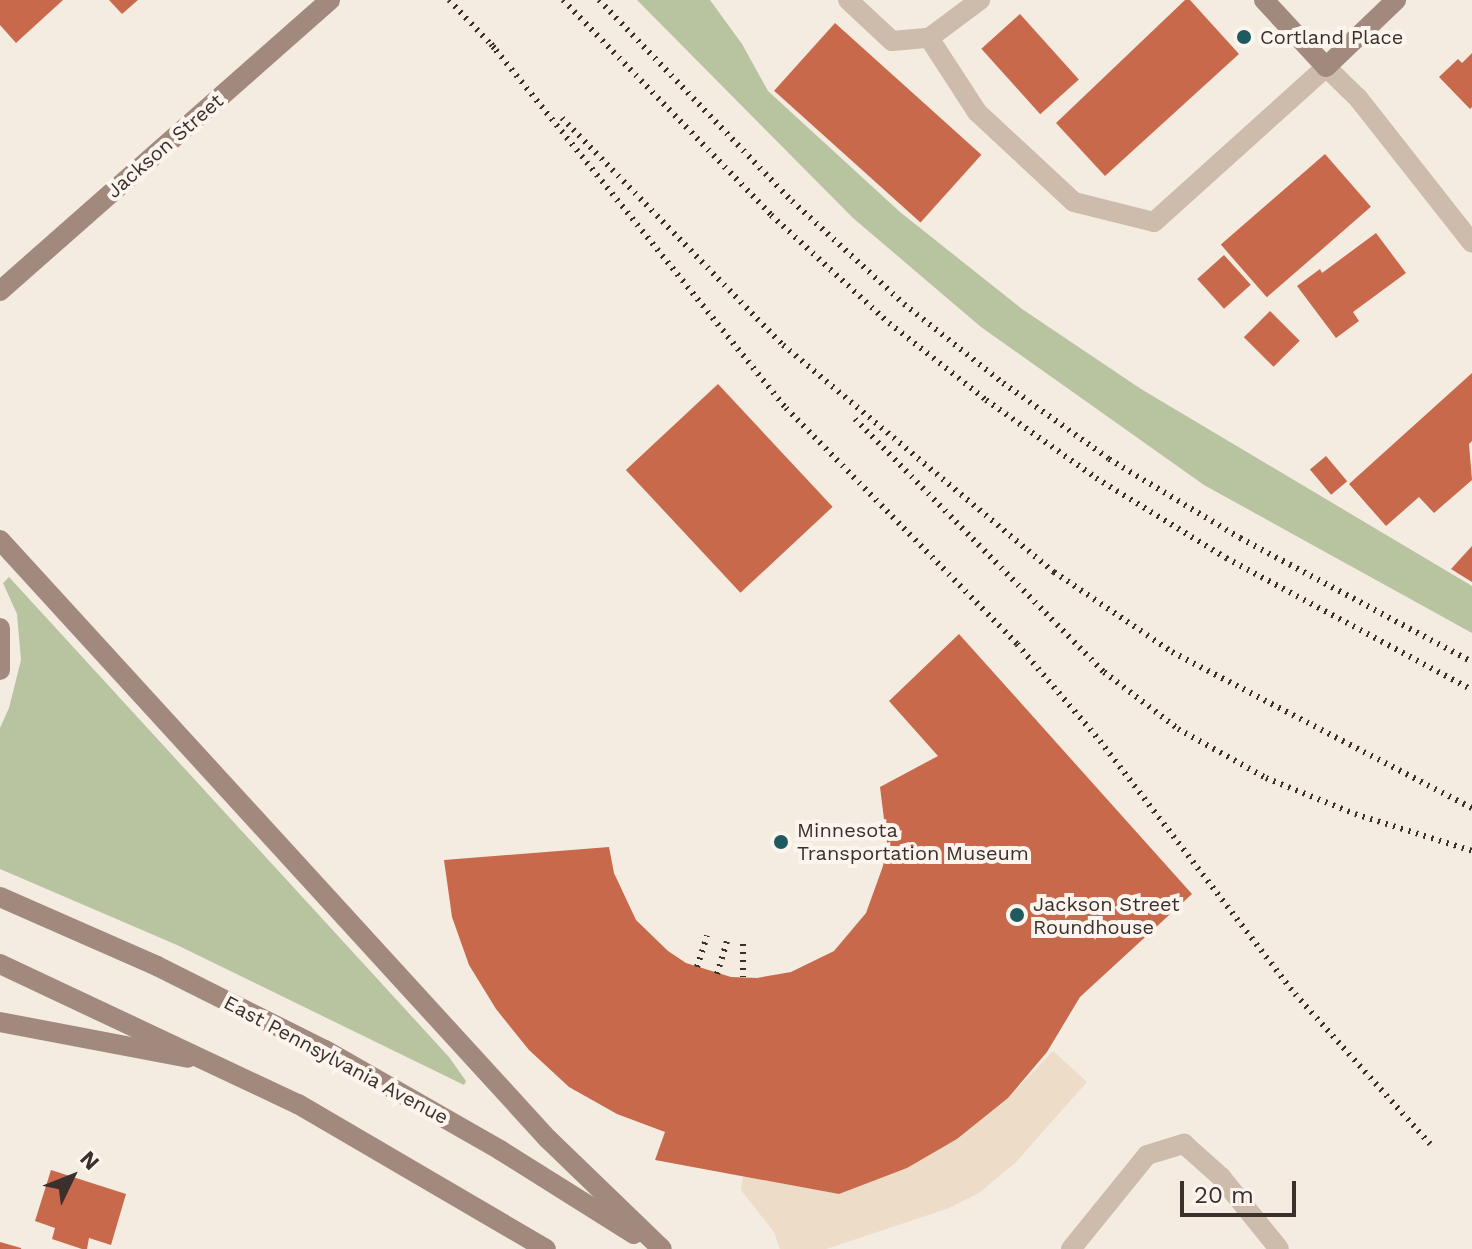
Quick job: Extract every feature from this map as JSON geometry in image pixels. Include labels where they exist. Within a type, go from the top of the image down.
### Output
[{"type":"main road","name":"Jackson Street","points":[[0,291],[330,0]]},
{"type":"main road","points":[[1264,0],[1326,67],[1396,0]]},
{"type":"main road","points":[[0,540],[548,1139],[660,1249]]},
{"type":"main road","points":[[0,628],[0,670]]},
{"type":"main road","name":"East Pennsylvania Avenue","points":[[0,897],[157,966],[325,1050],[500,1150],[660,1249]]},
{"type":"main road","points":[[0,964],[298,1104],[546,1249]]},
{"type":"main road","points":[[0,1022],[216,1064]]},
{"type":"street","points":[[848,0],[892,41],[929,38],[980,0]]},
{"type":"street","points":[[929,38],[977,112],[1074,202],[1154,222],[1326,67],[1358,98],[1472,243]]},
{"type":"street","points":[[1071,1249],[1147,1155],[1184,1144],[1221,1177],[1279,1249]]},
{"type":"green space","points":[[637,0],[710,0],[742,44],[768,91],[900,212],[1022,309],[1141,389],[1472,586],[1472,633],[1204,485],[981,327],[853,218]]},
{"type":"green space","points":[[9,577],[449,1057],[466,1081],[464,1085],[177,945],[0,869],[0,728],[9,708],[21,660],[17,614],[3,583]]},
{"type":"shaded area","points":[[1053,1051],[1087,1082],[1015,1163],[979,1193],[949,1208],[826,1249],[780,1249],[774,1232],[741,1190],[743,1176],[839,1194],[907,1168],[957,1139],[1008,1098]]},
{"type":"building","points":[[0,0],[63,0],[16,43],[0,25]]},
{"type":"building","points":[[109,0],[138,0],[122,14]]},
{"type":"building","points":[[1185,0],[1190,0],[1239,54],[1105,176],[1056,123]]},
{"type":"building","points":[[1020,14],[1079,79],[1040,114],[981,49]]},
{"type":"building","points":[[835,23],[981,155],[921,222],[774,91]]},
{"type":"building","points":[[1472,53],[1470,109],[1439,77],[1458,59],[1462,63]]},
{"type":"building","points":[[1325,154],[1371,207],[1267,297],[1221,245]]},
{"type":"building","points":[[1376,233],[1406,273],[1353,312],[1359,321],[1336,338],[1297,286],[1320,269],[1322,273]]},
{"type":"building","points":[[1224,255],[1251,285],[1224,309],[1197,279]]},
{"type":"building","points":[[1270,311],[1300,341],[1274,367],[1244,337]]},
{"type":"building","points":[[1472,373],[1472,441],[1469,444],[1472,480],[1434,513],[1419,497],[1386,526],[1349,484]]},
{"type":"building","points":[[718,384],[833,507],[740,593],[626,470]]},
{"type":"building","points":[[1326,456],[1347,481],[1331,495],[1310,469]]},
{"type":"building","points":[[1472,546],[1472,582],[1451,569]]},
{"type":"building","name":"Jackson Street Roundhouse","points":[[959,634],[1192,894],[1080,997],[1047,1052],[1008,1098],[957,1139],[907,1168],[839,1194],[655,1160],[665,1132],[617,1114],[569,1087],[529,1050],[496,1009],[469,965],[452,917],[444,860],[609,847],[614,873],[636,920],[668,951],[686,963],[731,977],[757,978],[791,972],[834,951],[866,913],[883,866],[887,843],[880,787],[938,756],[889,701]]},
{"type":"building","points":[[51,1170],[126,1194],[111,1245],[89,1238],[87,1249],[82,1249],[52,1239],[55,1228],[35,1221]]},
{"type":"building","points":[[0,1242],[21,1248],[21,1249],[0,1249]]},
{"type":"railway","points":[[449,0],[498,52]]},
{"type":"railway","points":[[563,0],[771,215],[889,323],[986,400],[1096,478],[1226,558],[1472,690]]},
{"type":"railway","points":[[599,0],[792,201],[904,304],[1003,383],[1109,459],[1240,538],[1472,662]]},
{"type":"railway","points":[[491,44],[786,408],[1017,644],[1100,741],[1295,994],[1430,1144]]},
{"type":"railway","points":[[562,118],[783,345],[1054,572],[1172,652],[1472,808]]},
{"type":"railway","points":[[855,419],[1104,672],[1178,729],[1266,778],[1355,814],[1472,851]]},
{"type":"railway","points":[[697,967],[707,936]]},
{"type":"railway","points":[[717,974],[727,942]]},
{"type":"railway","points":[[743,944],[743,977]]},
{"type":"place","name":"Cortland Place","points":[[1244,37]]},
{"type":"place","name":"Minnesota Transportation Museum","points":[[781,842]]},
{"type":"place","name":"Jackson Street Roundhouse","points":[[1017,915]]}]
